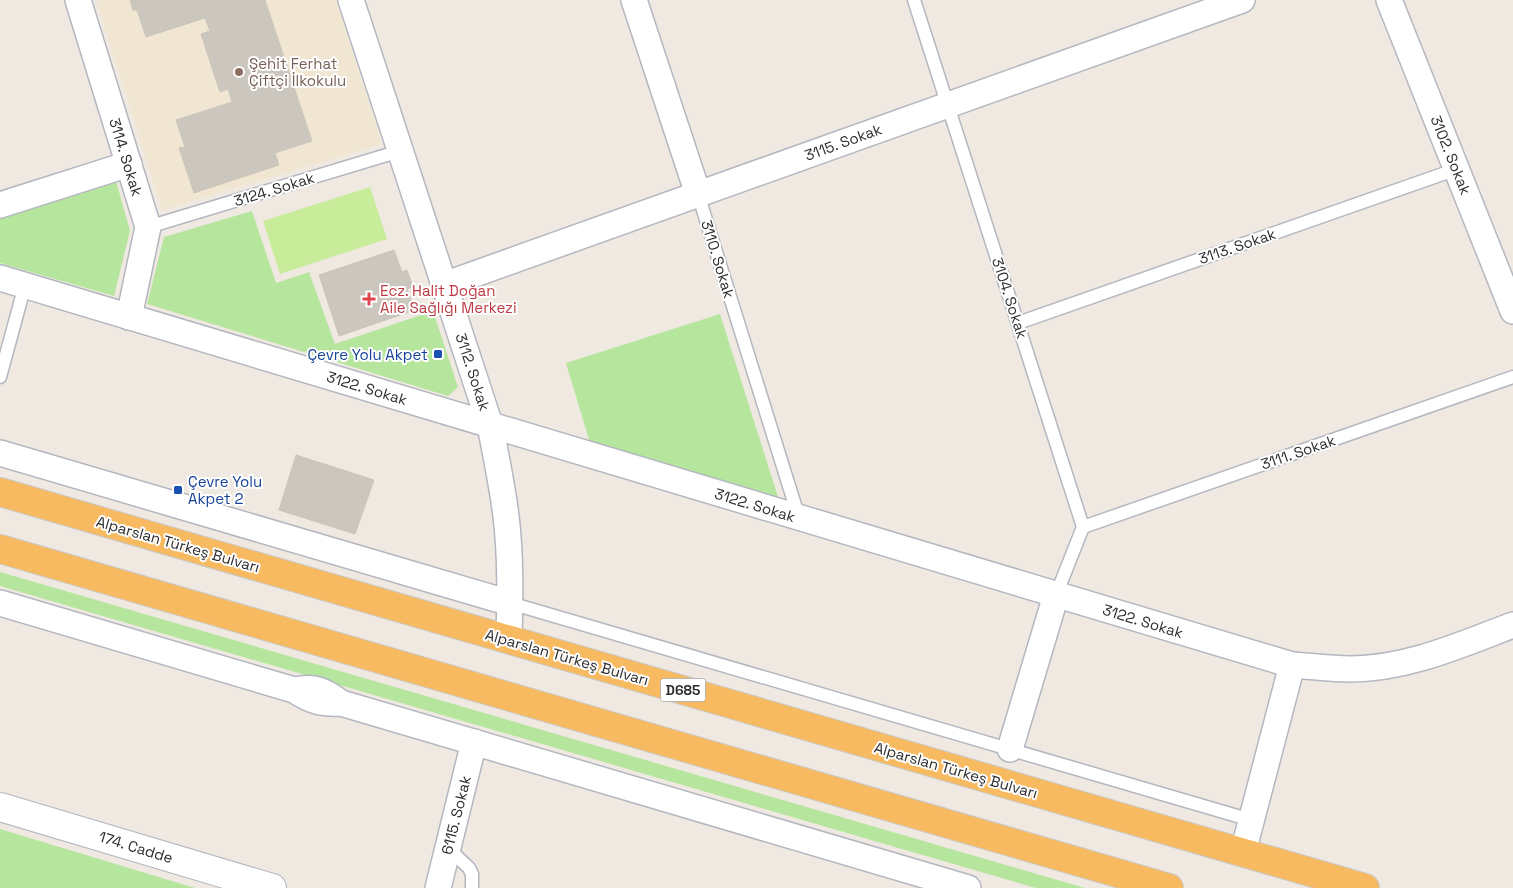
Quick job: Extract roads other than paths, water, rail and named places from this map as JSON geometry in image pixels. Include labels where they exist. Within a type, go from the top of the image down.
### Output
[{"type":"highway","name":"Alparslan Türkeş Bulvarı","points":[[0,492],[1365,888]]},
{"type":"highway","points":[[0,549],[1169,888]]},
{"type":"street","name":"3114. Sokak","points":[[78,0],[148,227],[129,317]]},
{"type":"street","name":"3112. Sokak","points":[[351,0],[490,425],[506,518],[510,603],[508,640]]},
{"type":"street","name":"3110. Sokak","points":[[634,0],[698,194]]},
{"type":"street","name":"3115. Sokak","points":[[444,285],[1242,0]]},
{"type":"street","name":"3102. Sokak","points":[[1389,0],[1513,311]]},
{"type":"street","points":[[0,205],[129,164]]},
{"type":"street","name":"3122. Sokak","points":[[0,278],[1292,665],[1350,669],[1399,664],[1439,654],[1513,625]]},
{"type":"street","points":[[0,453],[510,603]]},
{"type":"street","points":[[1010,749],[1056,595]]},
{"type":"street","points":[[0,603],[294,690],[312,700],[330,704],[341,703],[964,887]]},
{"type":"street","points":[[1242,852],[1292,665]]},
{"type":"street","name":"6115. Sokak","points":[[438,888],[474,742]]},
{"type":"street","name":"174. Cadde","points":[[0,807],[272,888]]},
{"type":"lane","name":"3104. Sokak","points":[[914,0],[1083,527]]},
{"type":"lane","name":"3124. Sokak","points":[[148,227],[400,151]]},
{"type":"lane","name":"3113. Sokak","points":[[1018,323],[1456,169]]},
{"type":"lane","name":"3110. Sokak","points":[[698,194],[800,518]]},
{"type":"lane","points":[[0,377],[25,285]]},
{"type":"lane","name":"3111. Sokak","points":[[1083,527],[1513,377]]},
{"type":"lane","points":[[1056,595],[1083,527]]},
{"type":"lane","points":[[510,603],[1251,820]]},
{"type":"lane","points":[[448,848],[472,874],[472,888]]},
{"type":"place","name":"Şehit Ferhat Çiftçi İlkokulu","points":[[239,72]]},
{"type":"place","name":"Ecz. Halit Doğan Aile Sağlığı Merkezi","points":[[369,299]]},
{"type":"place","name":"Çevre Yolu Akpet","points":[[438,354]]},
{"type":"place","name":"Çevre Yolu Akpet 2","points":[[178,490]]}]
